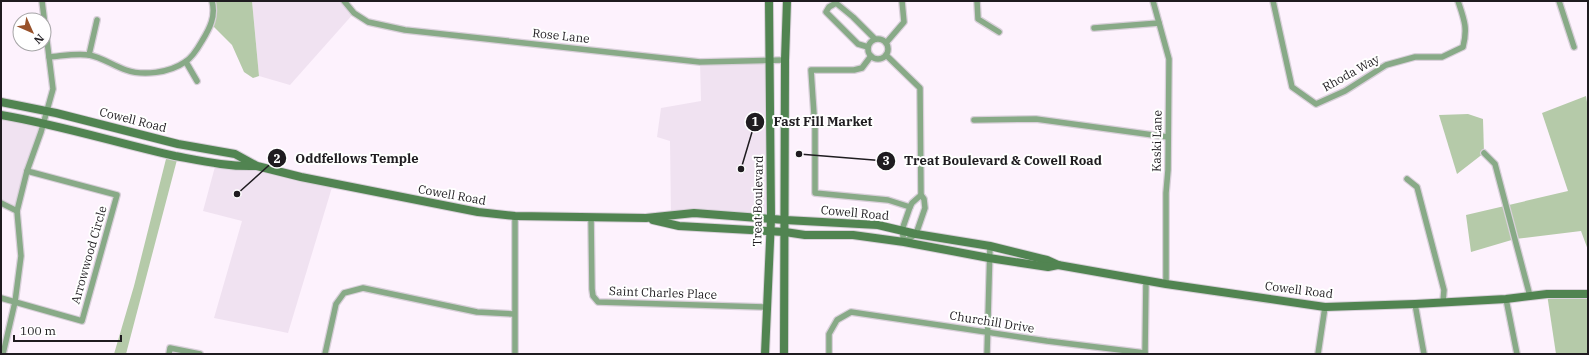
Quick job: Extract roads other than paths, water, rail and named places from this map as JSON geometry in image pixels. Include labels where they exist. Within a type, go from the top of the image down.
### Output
[{"type":"street","points":[[3,354],[15,302],[21,256],[17,211],[27,171],[48,111],[53,89],[42,1]]},
{"type":"street","points":[[49,57],[89,55],[128,71],[144,73],[171,69],[186,62],[200,45],[209,30],[214,10],[212,1]]},
{"type":"street","name":"Rose Lane","points":[[344,1],[354,13],[368,22],[405,30],[700,62],[785,60]]},
{"type":"street","name":"Treat Boulevard","points":[[765,354],[771,219],[769,1]]},
{"type":"street","points":[[784,354],[785,60],[787,1]]},
{"type":"street","points":[[886,43],[904,22],[902,1]]},
{"type":"street","points":[[976,1],[978,18],[999,32]]},
{"type":"street","name":"Kaski Lane","points":[[1153,1],[1169,59],[1166,193],[1166,284]]},
{"type":"street","name":"Rhoda Way","points":[[1273,1],[1292,87],[1316,104],[1345,91],[1386,65],[1415,57],[1442,57],[1463,47],[1466,35],[1466,25],[1458,1]]},
{"type":"street","points":[[1559,1],[1574,46]]},
{"type":"street","points":[[868,47],[858,44],[826,12],[829,7],[836,3],[853,17],[875,40]]},
{"type":"street","points":[[89,55],[97,20]]},
{"type":"street","points":[[1094,28],[1158,22]]},
{"type":"street","points":[[881,40],[886,43],[888,49],[886,55],[877,59],[871,56],[868,47],[871,42],[881,40]]},
{"type":"street","points":[[886,55],[920,88],[921,195],[924,199],[924,208],[916,234],[904,242],[902,230],[910,207],[912,203],[921,195]]},
{"type":"street","points":[[871,56],[862,68],[854,70],[811,70],[815,128],[815,193],[888,200],[910,207]]},
{"type":"street","points":[[186,62],[197,81]]},
{"type":"street","name":"Cowell Road","points":[[1,102],[48,111],[178,144],[235,154],[257,166]]},
{"type":"street","name":"Cowell Road","points":[[1,115],[44,123],[167,155],[234,166],[257,166],[301,177],[439,206],[478,212],[515,216],[646,218],[694,213],[878,225],[916,234],[990,246],[1047,260],[1058,265],[1166,284],[1325,307],[1415,304],[1506,299],[1530,296],[1588,294]]},
{"type":"street","points":[[974,120],[1036,119],[1168,137]]},
{"type":"street","points":[[1484,153],[1495,164],[1530,296]]},
{"type":"street","name":"Arrowwood Circle","points":[[15,302],[82,321],[117,195],[27,171]]},
{"type":"street","points":[[1407,178],[1417,187],[1444,290],[1443,302]]},
{"type":"street","points":[[1,203],[17,211]]},
{"type":"street","points":[[515,216],[515,354]]},
{"type":"street","name":"Saint Charles Place","points":[[591,217],[592,289],[593,296],[598,302],[766,307]]},
{"type":"street","name":"Cowell Road","points":[[646,218],[680,226],[784,232],[805,235],[853,235],[904,242],[1048,268],[1058,265]]},
{"type":"street","points":[[986,354],[990,246]]},
{"type":"street","points":[[1146,280],[1146,353]]},
{"type":"street","points":[[325,354],[336,304],[344,293],[363,288],[477,312],[514,314]]},
{"type":"street","points":[[1,298],[15,302]]},
{"type":"street","points":[[1506,299],[1517,354]]},
{"type":"street","points":[[1415,304],[1424,354]]},
{"type":"street","points":[[1318,354],[1325,307]]},
{"type":"street","name":"Churchill Drive","points":[[829,354],[829,334],[837,320],[851,312],[1047,342],[1146,353]]},
{"type":"street","points":[[169,354],[170,348],[200,354]]},
{"type":"place","name":"Treat Boulevard & Cowell Road","points":[[799,154]]},
{"type":"place","name":"Fast Fill Market","points":[[741,169]]},
{"type":"place","name":"Oddfellows Temple","points":[[237,194]]}]
